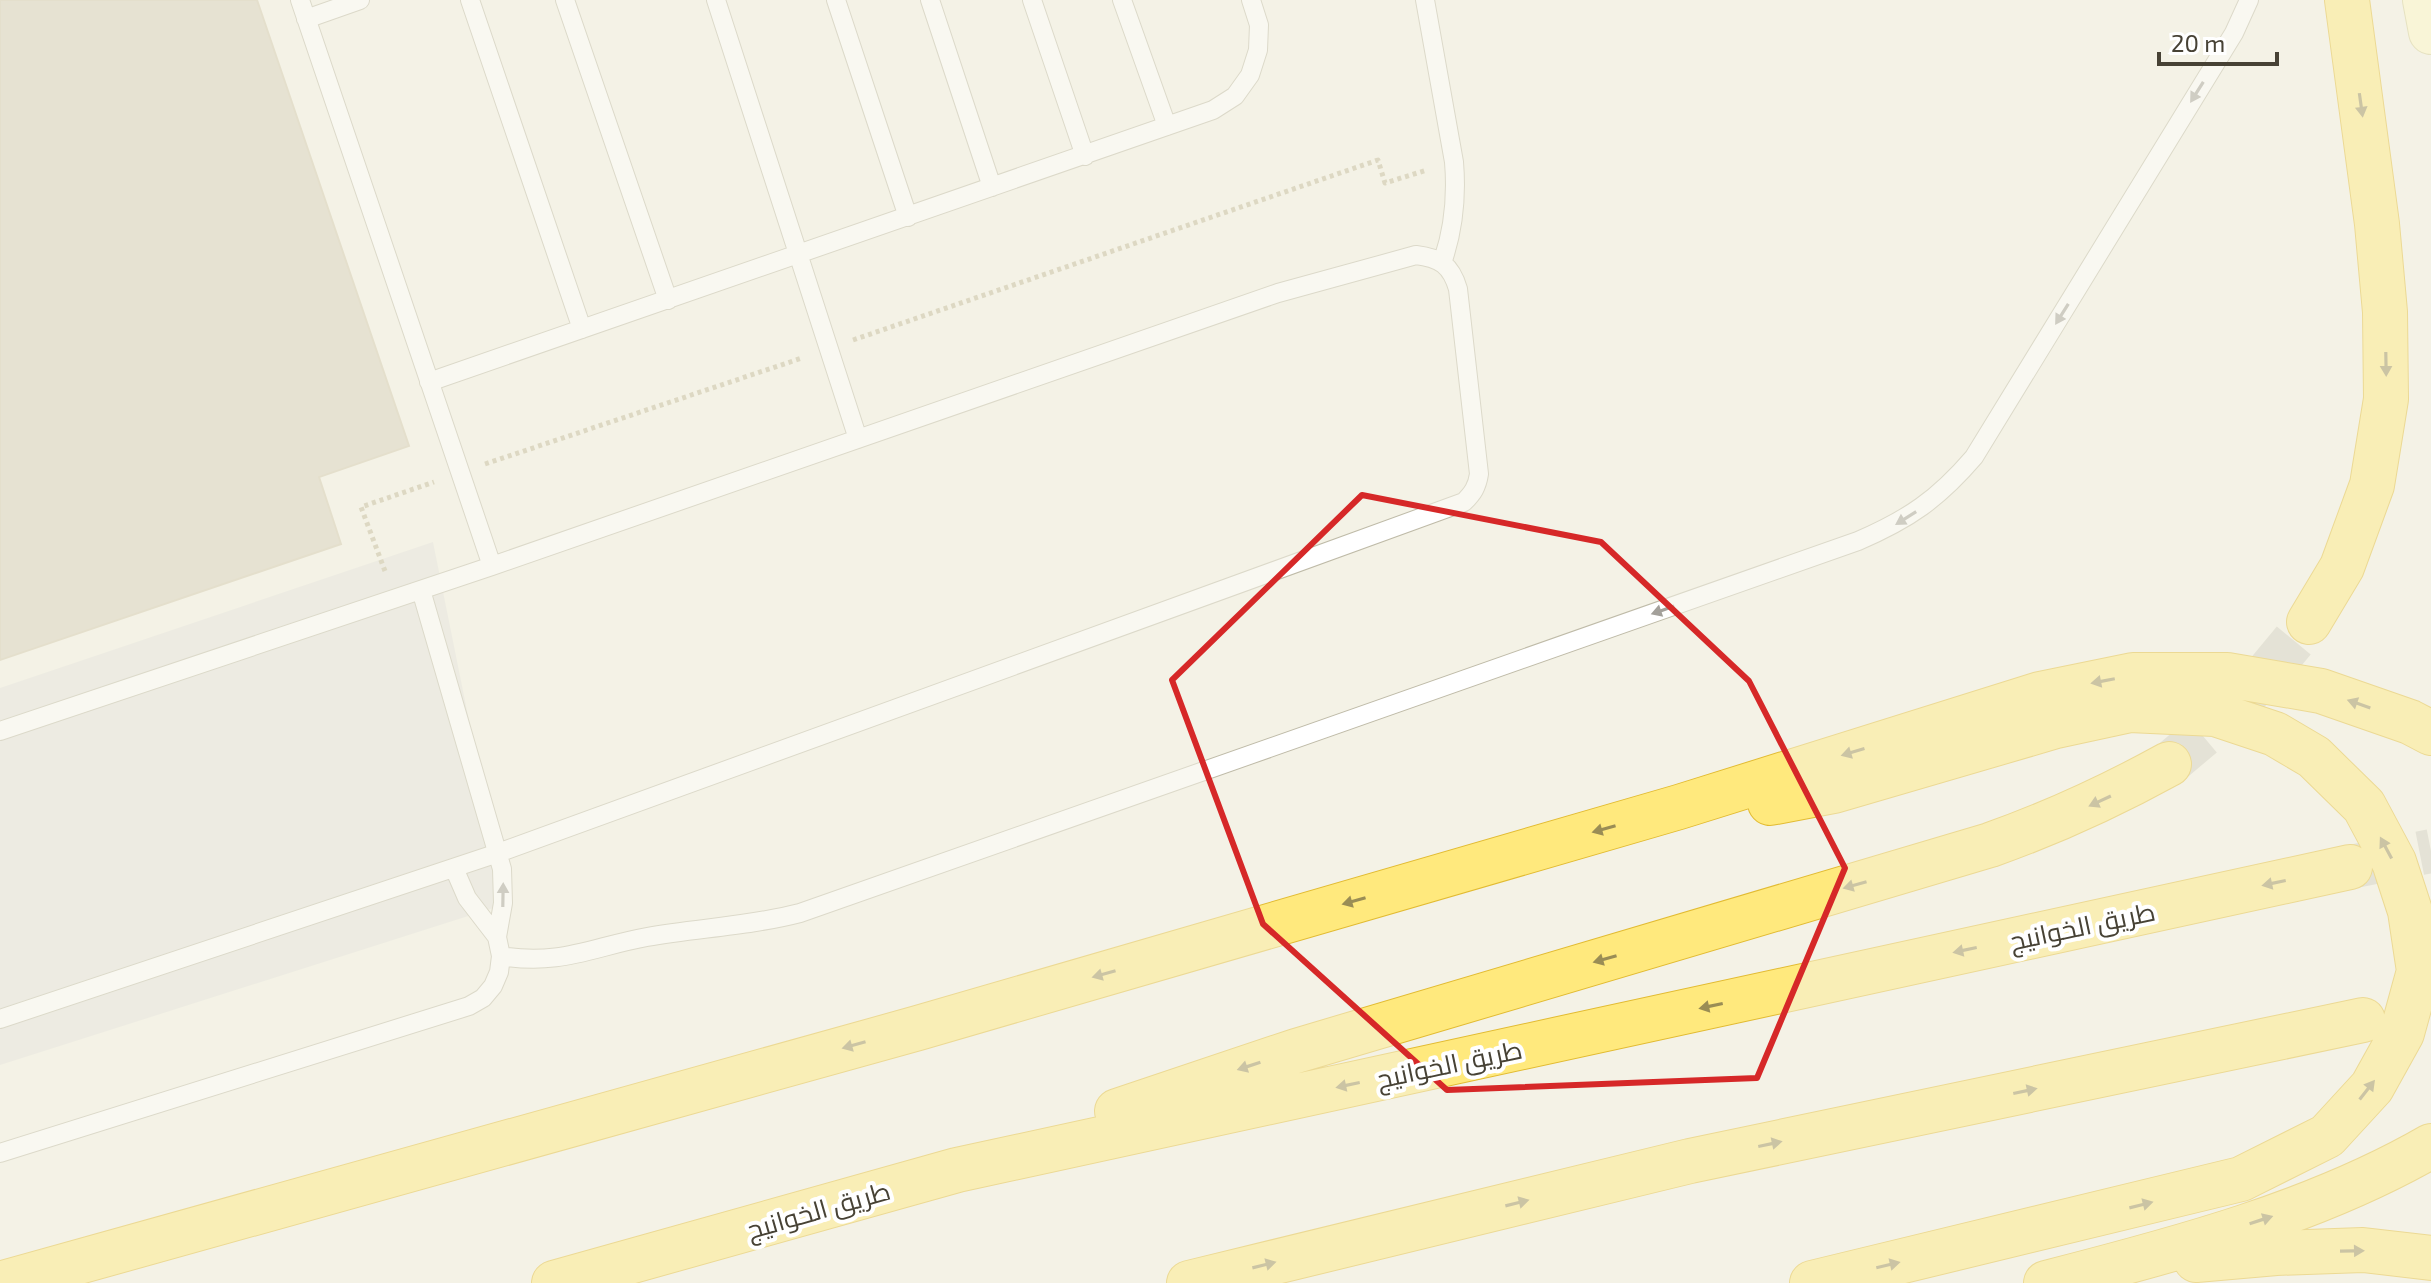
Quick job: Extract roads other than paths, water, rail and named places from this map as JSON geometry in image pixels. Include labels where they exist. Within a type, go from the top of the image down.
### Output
[{"type":"highway","points":[[2309,622],[2342,567],[2372,485],[2386,399],[2385,312],[2377,224],[2347,0]]},
{"type":"highway","points":[[3,1283],[903,1032],[1679,807],[2040,694],[2133,675],[2227,675],[2321,691],[2410,722],[2431,733]]},
{"type":"highway","points":[[1679,807],[1716,808],[1775,802],[1834,791],[2056,726],[2130,710],[2215,714],[2275,734],[2314,757],[2364,806],[2394,862],[2410,911],[2419,971],[2402,1033],[2372,1087],[2327,1136],[2241,1179],[1812,1283]]},
{"type":"highway","points":[[957,1170],[1296,1051],[1990,845],[2052,823],[2111,796],[2169,764]]},
{"type":"highway","name":"طريق الخوانيج","points":[[554,1283],[957,1170],[2350,867]]},
{"type":"highway","points":[[1189,1283],[1690,1161],[2363,1020]]},
{"type":"highway","points":[[2046,1283],[2269,1218],[2359,1182],[2431,1146]]},
{"type":"highway","points":[[2106,1268],[2276,1253],[2363,1250],[2431,1258]]},
{"type":"main road","points":[[2425,0],[2431,32]]},
{"type":"lane","points":[[300,0],[492,566]]},
{"type":"lane","points":[[306,19],[360,0]]},
{"type":"lane","points":[[470,0],[582,329]]},
{"type":"lane","points":[[565,0],[668,300]]},
{"type":"lane","points":[[716,0],[858,439]]},
{"type":"lane","points":[[836,0],[908,217]]},
{"type":"lane","points":[[930,0],[992,187]]},
{"type":"lane","points":[[1032,0],[1085,156]]},
{"type":"lane","points":[[1122,0],[1167,126]]},
{"type":"lane","points":[[429,382],[1213,110],[1235,96],[1250,75],[1258,50],[1259,25],[1251,0]]},
{"type":"lane","points":[[1425,0],[1456,187],[1455,213],[1442,263]]},
{"type":"lane","points":[[501,956],[529,960],[563,958],[651,936],[750,924],[800,913],[1844,547],[1892,526],[1922,508],[1974,457],[2234,33],[2249,0]]},
{"type":"lane","points":[[0,731],[492,566],[1278,293],[1416,255],[1442,263],[1453,275],[1458,289],[1479,474],[1472,495],[1464,502],[498,853],[0,1019]]},
{"type":"lane","points":[[421,590],[498,853],[503,886],[502,919],[497,937]]},
{"type":"lane","points":[[0,1153],[469,1006],[483,998],[499,972],[501,956],[497,937],[471,905],[454,868]]},
{"type":"tunnel","points":[[2169,764],[2220,721],[2266,674],[2309,622]]},
{"type":"tunnel","points":[[2355,866],[2431,851]]}]
